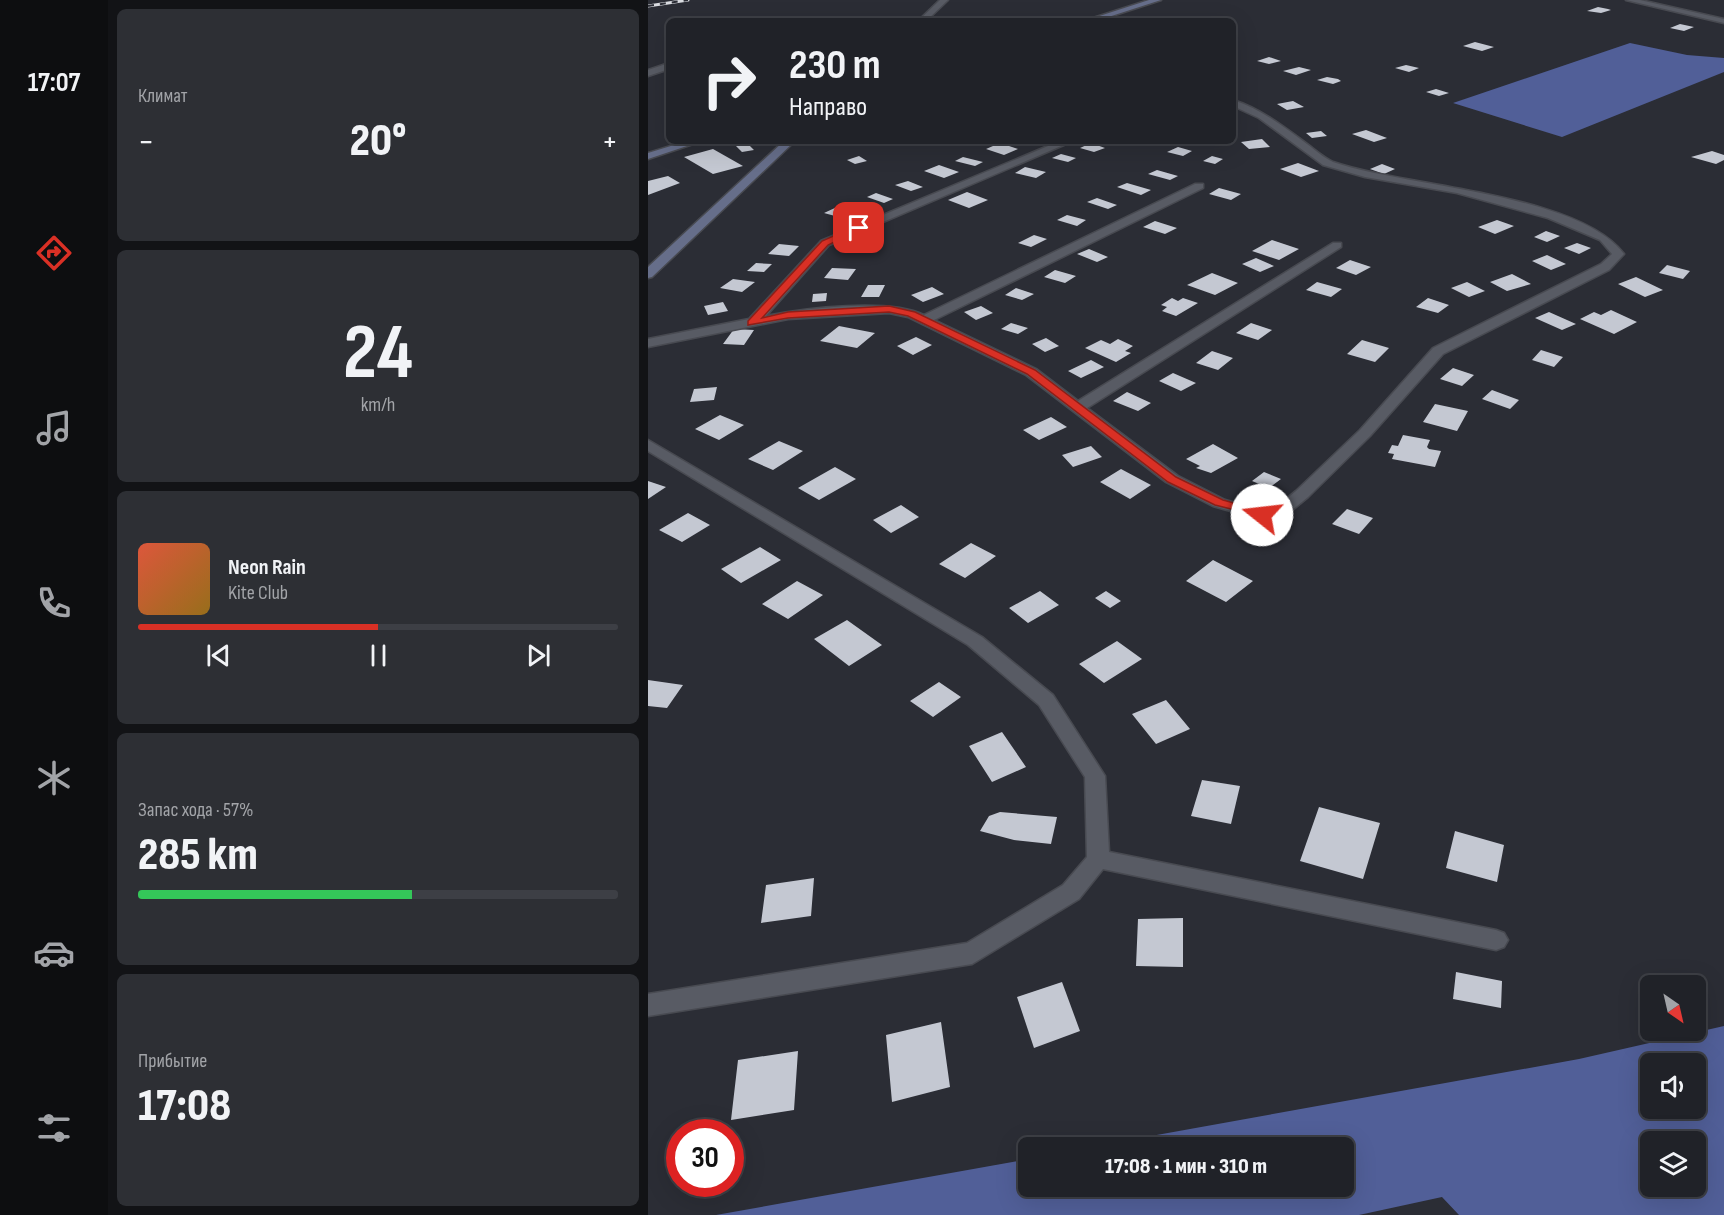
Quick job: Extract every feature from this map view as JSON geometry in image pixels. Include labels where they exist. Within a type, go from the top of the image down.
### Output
[{"type":"street","points":[[925,18],[944,0]]},
{"type":"street","points":[[1098,18],[1157,0]]},
{"type":"street","points":[[1630,0],[1724,21]]},
{"type":"street","points":[[648,73],[666,67]]},
{"type":"street","points":[[648,343],[788,315],[889,309],[924,320],[1031,372],[1172,479],[1219,503],[1262,515],[1285,508],[1302,494],[1365,433],[1438,351],[1545,295],[1605,267],[1618,254],[1604,238],[1552,216],[1458,190],[1365,174],[1327,163],[1262,116],[1236,104]]},
{"type":"street","points":[[648,156],[687,144]]},
{"type":"street","points":[[648,274],[787,144]]},
{"type":"street","points":[[752,323],[825,243],[1061,144]]},
{"type":"street","points":[[924,320],[1199,186]]},
{"type":"street","points":[[1078,407],[1337,245]]},
{"type":"street","points":[[648,445],[975,640],[1046,700],[1095,776],[1098,859],[1071,892],[972,953],[648,1005]]},
{"type":"street","points":[[1098,859],[1496,940]]},
{"type":"shaded area","points":[[1630,43],[1687,55],[1724,58],[1724,72],[1562,137],[1453,103]]},
{"type":"shaded area","points":[[1724,1026],[1724,1215],[1459,1215],[1442,1197],[1359,1215],[716,1215],[1018,1161],[1018,1197],[1354,1197],[1354,1137],[1146,1137],[1579,1059],[1658,1041],[1706,1041],[1706,1030]]},
{"type":"building","points":[[1598,7],[1611,10],[1601,13],[1587,11]]},
{"type":"building","points":[[1680,24],[1694,27],[1684,31],[1670,28]]},
{"type":"building","points":[[1475,42],[1494,47],[1482,51],[1463,46]]},
{"type":"building","points":[[1269,57],[1281,61],[1269,64],[1257,61]]},
{"type":"building","points":[[1406,65],[1419,68],[1409,72],[1395,68]]},
{"type":"building","points":[[1299,67],[1311,70],[1296,75],[1283,71]]},
{"type":"building","points":[[1327,77],[1341,81],[1333,84],[1317,80]]},
{"type":"building","points":[[1436,89],[1449,93],[1439,96],[1426,92]]},
{"type":"building","points":[[1293,101],[1304,107],[1287,110],[1277,104]]},
{"type":"building","points":[[1366,130],[1387,138],[1374,142],[1352,134]]},
{"type":"building","points":[[1321,131],[1327,136],[1312,138],[1306,133]]},
{"type":"building","points":[[1262,139],[1270,147],[1249,149],[1241,142]]},
{"type":"building","points":[[748,144],[754,150],[742,152],[736,146]]},
{"type":"building","points":[[1003,144],[1018,149],[1004,155],[986,149]]},
{"type":"building","points":[[1094,144],[1105,148],[1094,152],[1080,148]]},
{"type":"building","points":[[1178,147],[1192,151],[1183,156],[1167,152]]},
{"type":"building","points":[[713,149],[743,166],[713,174],[684,157]]},
{"type":"building","points":[[1712,151],[1724,155],[1724,160],[1716,164],[1691,157]]},
{"type":"building","points":[[1061,154],[1076,158],[1068,162],[1052,158]]},
{"type":"building","points":[[859,156],[867,161],[855,164],[847,160]]},
{"type":"building","points":[[1212,156],[1223,159],[1215,164],[1203,161]]},
{"type":"building","points":[[963,157],[983,162],[975,166],[955,161]]},
{"type":"building","points":[[1298,163],[1319,171],[1301,177],[1280,169]]},
{"type":"building","points":[[1382,164],[1395,169],[1384,174],[1370,169]]},
{"type":"building","points":[[939,165],[959,172],[944,178],[924,171]]},
{"type":"building","points":[[1025,167],[1046,172],[1036,178],[1015,173]]},
{"type":"building","points":[[1157,170],[1178,176],[1170,180],[1148,174]]},
{"type":"building","points":[[668,176],[680,183],[648,195],[648,181]]},
{"type":"building","points":[[908,181],[923,187],[911,191],[895,185]]},
{"type":"building","points":[[1127,183],[1151,190],[1141,195],[1117,187]]},
{"type":"building","points":[[1219,188],[1241,194],[1231,200],[1209,194]]},
{"type":"building","points":[[967,192],[988,200],[969,208],[948,200]]},
{"type":"building","points":[[876,193],[893,199],[884,203],[867,197]]},
{"type":"building","points":[[1097,198],[1117,205],[1108,209],[1087,202]]},
{"type":"building","points":[[837,207],[858,213],[846,219],[824,213]]},
{"type":"building","points":[[1067,215],[1086,220],[1077,226],[1057,220]]},
{"type":"building","points":[[1497,220],[1514,226],[1495,234],[1478,227]]},
{"type":"building","points":[[1155,221],[1177,228],[1165,234],[1143,227]]},
{"type":"building","points":[[1546,231],[1560,236],[1547,242],[1534,237]]},
{"type":"building","points":[[1034,235],[1047,239],[1031,247],[1018,243]]},
{"type":"building","points":[[1272,240],[1299,249],[1279,260],[1252,251]]},
{"type":"building","points":[[1577,243],[1591,248],[1579,254],[1564,248]]},
{"type":"building","points":[[779,244],[799,246],[789,256],[768,254]]},
{"type":"building","points":[[1089,249],[1108,257],[1097,262],[1077,254]]},
{"type":"building","points":[[1547,255],[1566,264],[1551,270],[1532,261]]},
{"type":"building","points":[[1256,258],[1274,266],[1260,272],[1242,264]]},
{"type":"building","points":[[1350,260],[1371,267],[1356,275],[1336,268]]},
{"type":"building","points":[[756,263],[772,264],[764,272],[747,271]]},
{"type":"building","points":[[1667,265],[1690,271],[1683,279],[1659,273]]},
{"type":"building","points":[[832,268],[856,269],[848,280],[824,278]]},
{"type":"building","points":[[1055,270],[1076,276],[1065,283],[1044,277]]},
{"type":"building","points":[[1212,273],[1238,283],[1215,295],[1187,285]]},
{"type":"building","points":[[1512,274],[1531,284],[1507,291],[1490,282]]},
{"type":"building","points":[[1636,277],[1663,290],[1645,297],[1618,284]]},
{"type":"building","points":[[733,279],[755,282],[742,292],[720,288]]},
{"type":"building","points":[[1317,282],[1342,289],[1331,297],[1306,290]]},
{"type":"building","points":[[1467,282],[1485,291],[1469,297],[1451,288]]},
{"type":"building","points":[[868,285],[885,285],[879,297],[861,297]]},
{"type":"building","points":[[932,287],[944,294],[923,302],[911,295]]},
{"type":"building","points":[[1016,288],[1034,294],[1022,300],[1005,295]]},
{"type":"building","points":[[827,293],[826,301],[812,302],[813,294]]},
{"type":"building","points":[[1172,298],[1178,301],[1183,298],[1198,303],[1176,316],[1162,311],[1167,307],[1161,305]]},
{"type":"building","points":[[1428,298],[1449,305],[1438,313],[1416,307]]},
{"type":"building","points":[[723,302],[728,311],[708,315],[704,306]]},
{"type":"building","points":[[981,306],[993,313],[976,320],[964,312]]},
{"type":"building","points":[[1611,310],[1637,322],[1614,334],[1580,319],[1594,312],[1601,315]]},
{"type":"building","points":[[1549,312],[1576,324],[1562,330],[1535,318]]},
{"type":"building","points":[[1011,323],[1028,328],[1018,334],[1001,329]]},
{"type":"building","points":[[1251,323],[1272,330],[1258,340],[1236,333]]},
{"type":"building","points":[[839,326],[875,333],[857,348],[820,341]]},
{"type":"building","points":[[734,329],[754,330],[744,345],[723,344]]},
{"type":"building","points":[[916,337],[932,345],[913,355],[897,346]]},
{"type":"building","points":[[1046,338],[1059,346],[1045,352],[1032,344]]},
{"type":"building","points":[[1118,339],[1133,346],[1125,351],[1131,353],[1116,362],[1085,348],[1101,340],[1110,344]]},
{"type":"building","points":[[1362,340],[1389,348],[1375,362],[1347,354]]},
{"type":"building","points":[[1541,350],[1563,357],[1554,367],[1532,360]]},
{"type":"building","points":[[1212,351],[1233,358],[1218,370],[1196,363]]},
{"type":"building","points":[[1091,360],[1104,367],[1081,378],[1068,371]]},
{"type":"building","points":[[1453,368],[1474,375],[1462,386],[1440,379]]},
{"type":"building","points":[[1173,373],[1196,383],[1181,391],[1159,381]]},
{"type":"building","points":[[717,387],[714,400],[690,402],[694,389]]},
{"type":"building","points":[[1492,390],[1519,400],[1510,409],[1482,399]]},
{"type":"building","points":[[1127,392],[1151,403],[1138,411],[1113,401]]},
{"type":"building","points":[[1435,404],[1468,411],[1457,431],[1423,422]]},
{"type":"building","points":[[720,415],[744,425],[719,440],[695,429]]},
{"type":"building","points":[[1051,417],[1067,427],[1039,440],[1023,430]]},
{"type":"building","points":[[1403,435],[1430,440],[1427,447],[1429,449],[1441,451],[1435,467],[1392,459],[1394,454],[1388,453],[1392,445],[1398,446]]},
{"type":"building","points":[[779,441],[803,451],[773,470],[748,459]]},
{"type":"building","points":[[1213,444],[1238,458],[1211,473],[1196,468],[1200,466],[1186,459]]},
{"type":"building","points":[[1091,446],[1102,457],[1073,467],[1062,455]]},
{"type":"building","points":[[835,467],[856,479],[819,500],[798,488]]},
{"type":"building","points":[[1121,469],[1151,485],[1130,499],[1100,482]]},
{"type":"building","points":[[1264,472],[1281,479],[1269,488],[1252,481]]},
{"type":"building","points":[[648,481],[666,487],[648,499]]},
{"type":"building","points":[[901,505],[919,517],[891,533],[873,520]]},
{"type":"building","points":[[1347,509],[1373,518],[1359,534],[1332,524]]},
{"type":"building","points":[[688,513],[710,525],[682,542],[659,530]]},
{"type":"building","points":[[971,543],[996,556],[965,578],[939,564]]},
{"type":"building","points":[[760,547],[781,560],[741,583],[721,569]]},
{"type":"building","points":[[1213,560],[1253,581],[1226,602],[1186,581]]},
{"type":"building","points":[[797,581],[823,595],[788,619],[762,604]]},
{"type":"building","points":[[1040,591],[1059,605],[1028,623],[1009,608]]},
{"type":"building","points":[[1106,591],[1121,601],[1110,608],[1095,598]]},
{"type":"building","points":[[847,620],[882,645],[849,666],[814,639]]},
{"type":"building","points":[[1117,641],[1142,659],[1104,683],[1079,664]]},
{"type":"building","points":[[648,680],[683,685],[667,708],[648,706]]},
{"type":"building","points":[[939,682],[961,697],[933,717],[910,701]]},
{"type":"building","points":[[1166,700],[1190,729],[1156,744],[1132,714]]},
{"type":"building","points":[[1002,732],[1026,767],[992,782],[969,746]]},
{"type":"building","points":[[1202,780],[1240,786],[1231,824],[1191,816]]},
{"type":"building","points":[[1319,807],[1380,823],[1363,879],[1300,861]]},
{"type":"building","points":[[1000,812],[1057,817],[1051,844],[1014,840],[980,831],[989,816]]},
{"type":"building","points":[[1455,831],[1504,845],[1497,882],[1446,868]]},
{"type":"building","points":[[814,878],[811,916],[761,923],[766,885]]},
{"type":"building","points":[[1183,918],[1183,967],[1136,966],[1138,919]]},
{"type":"building","points":[[1456,972],[1502,981],[1501,1008],[1453,999]]},
{"type":"building","points":[[1062,982],[1080,1031],[1034,1048],[1017,997]]},
{"type":"building","points":[[941,1022],[950,1087],[892,1102],[886,1035]]},
{"type":"building","points":[[798,1051],[794,1110],[731,1119],[738,1060]]},
{"type":"railway","points":[[648,6],[688,0]]},
{"type":"route","points":[[859,228],[825,243],[752,323],[788,315],[889,309],[912,314],[1031,372],[1172,479],[1219,503],[1262,515]]}]
